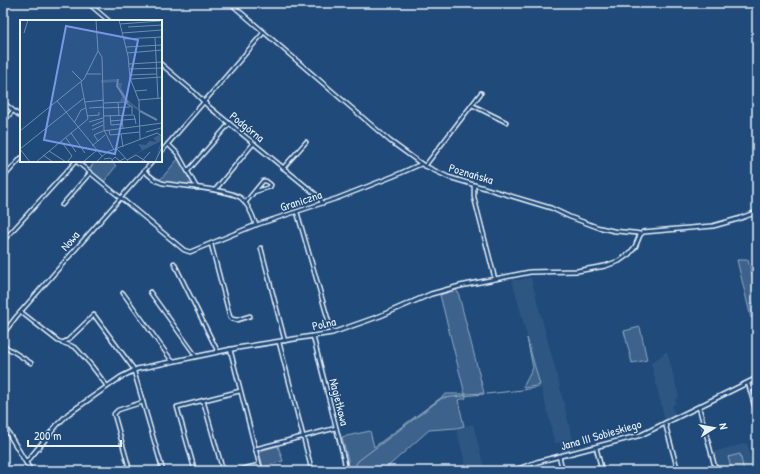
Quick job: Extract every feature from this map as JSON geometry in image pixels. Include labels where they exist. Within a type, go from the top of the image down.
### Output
[{"type":"street","points":[[88,3],[108,20]]},
{"type":"street","name":"Poznańska","points":[[230,3],[390,141],[421,164],[448,178],[553,208],[570,217],[609,230],[640,234],[644,232],[716,225],[757,212]]},
{"type":"street","points":[[162,151],[264,32]]},
{"type":"street","name":"Podgórna","points":[[162,65],[194,92],[204,103],[319,197],[322,203]]},
{"type":"street","points":[[425,166],[481,93]]},
{"type":"street","points":[[3,102],[20,116]]},
{"type":"street","points":[[472,105],[506,122]]},
{"type":"street","points":[[3,122],[13,111]]},
{"type":"street","points":[[188,171],[229,124]]},
{"type":"street","points":[[283,168],[306,142]]},
{"type":"street","points":[[168,144],[176,152],[197,188]]},
{"type":"street","points":[[214,190],[253,144]]},
{"type":"street","points":[[3,178],[20,159]]},
{"type":"street","points":[[3,241],[75,162]]},
{"type":"street","points":[[77,162],[120,198]]},
{"type":"street","name":"Nowa","points":[[3,334],[152,162]]},
{"type":"street","name":"Graniczna","points":[[120,198],[186,252],[192,252],[256,225],[322,203],[418,167],[421,164]]},
{"type":"street","points":[[144,171],[159,182],[214,190],[234,195],[245,203],[256,225]]},
{"type":"street","points":[[62,205],[90,173]]},
{"type":"street","points":[[245,203],[254,192],[264,180],[271,185],[270,187],[254,192]]},
{"type":"street","points":[[474,185],[474,197],[495,280]]},
{"type":"street","points":[[297,212],[332,333]]},
{"type":"street","name":"Polna","points":[[26,462],[66,416],[107,386],[134,370],[230,349],[332,333],[380,316],[435,293],[460,286],[530,272],[582,271],[607,266],[621,260],[631,253],[637,244],[640,234]]},
{"type":"street","points":[[211,244],[230,317],[237,320],[250,316]]},
{"type":"street","points":[[261,248],[286,341]]},
{"type":"street","points":[[174,263],[218,352]]},
{"type":"street","points":[[150,292],[196,356]]},
{"type":"street","points":[[122,293],[172,361]]},
{"type":"street","points":[[21,312],[58,341],[77,349],[107,386]]},
{"type":"street","points":[[62,343],[68,340],[94,315],[134,370],[163,471]]},
{"type":"street","name":"Nagietkowa","points":[[313,336],[345,462],[343,471]]},
{"type":"street","points":[[279,342],[312,471]]},
{"type":"street","points":[[3,345],[31,363]]},
{"type":"street","points":[[230,349],[261,471]]},
{"type":"street","name":"Jana III Sobieskiego","points":[[513,471],[524,466],[559,456],[633,438],[757,378]]},
{"type":"street","points":[[748,382],[757,415]]},
{"type":"street","points":[[195,471],[177,407],[240,391]]},
{"type":"street","points":[[203,400],[223,471]]},
{"type":"street","points":[[130,471],[114,414],[118,410],[143,402]]},
{"type":"street","points":[[699,407],[716,471]]},
{"type":"street","points":[[665,423],[678,471]]},
{"type":"street","points":[[3,424],[31,471]]},
{"type":"street","points":[[255,449],[336,428]]},
{"type":"street","points":[[596,447],[602,471]]},
{"type":"street","points":[[559,456],[563,471]]},
{"type":"street","points":[[234,471],[259,464]]},
{"type":"street","points":[[524,466],[525,471]]},
{"type":"shaded area","points":[[178,159],[193,186],[160,181],[154,176],[161,179]]},
{"type":"shaded area","points":[[94,162],[111,162],[116,166],[103,183],[89,170]]},
{"type":"shaded area","points":[[737,260],[748,260],[757,295],[757,302],[750,304],[753,317],[751,318]]},
{"type":"shaded area","points":[[531,278],[575,449],[562,452],[560,442],[555,443],[552,434],[552,429],[512,280]]},
{"type":"shaded area","points":[[456,290],[458,292],[484,393],[465,394],[440,295]]},
{"type":"shaded area","points":[[640,327],[647,360],[632,363],[624,331]]},
{"type":"shaded area","points":[[527,338],[540,385],[524,388],[523,387],[533,368]]},
{"type":"shaded area","points":[[667,351],[679,397],[675,399],[676,403],[672,406],[675,415],[665,420],[651,363]]},
{"type":"shaded area","points":[[446,394],[465,394],[466,398],[458,400],[464,426],[429,430],[383,471],[346,471],[348,460],[342,437],[370,431],[374,447]]},
{"type":"shaded area","points":[[473,424],[485,471],[467,471],[456,428]]},
{"type":"shaded area","points":[[747,443],[754,471],[718,471],[713,452]]},
{"type":"shaded area","points":[[278,446],[283,461],[263,467],[259,451]]},
{"type":"shaded area","points":[[740,454],[744,471],[732,471],[728,457]]},
{"type":"waterway","points":[[523,390],[539,387]]},
{"type":"waterway","points":[[487,394],[522,390]]},
{"type":"waterway","points":[[352,471],[358,461],[442,398],[484,394]]}]
